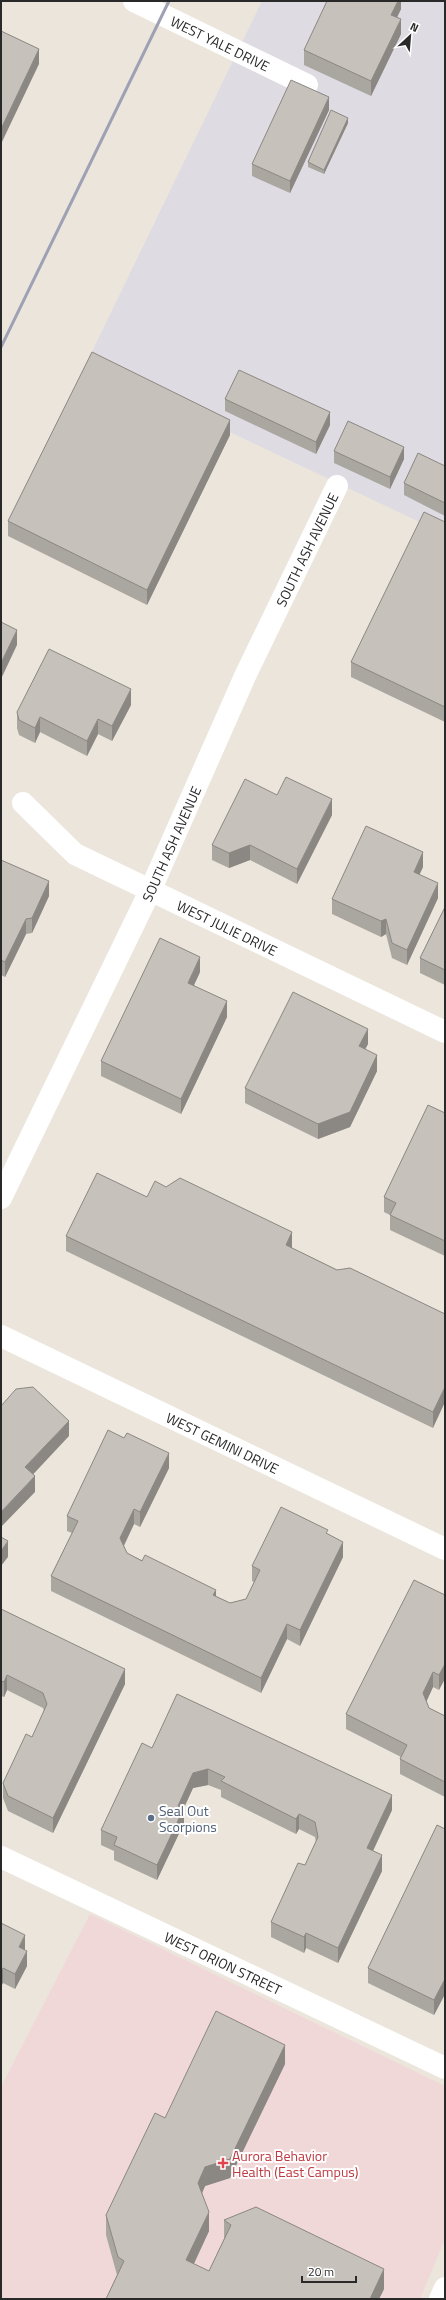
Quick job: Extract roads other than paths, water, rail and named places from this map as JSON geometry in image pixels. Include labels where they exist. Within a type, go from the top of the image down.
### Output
[{"type":"street","name":"WEST YALE DRIVE","points":[[134,1],[307,85]]},
{"type":"street","name":"SOUTH ASH AVENUE","points":[[1,1198],[150,891],[246,674],[337,486]]},
{"type":"street","name":"WEST JULIE DRIVE","points":[[23,803],[75,854],[445,1032]]},
{"type":"street","name":"WEST GEMINI DRIVE","points":[[1,1336],[445,1549]]},
{"type":"street","name":"WEST ORION STREET","points":[[1,1857],[445,2068]]},
{"type":"street","points":[[440,2299],[445,2288]]},
{"type":"railway","points":[[1,347],[169,1]]},
{"type":"place","name":"Seal Out Scorpions","points":[[151,1818]]},
{"type":"place","name":"Aurora Behavior Health (East Campus)","points":[[223,2163]]}]
